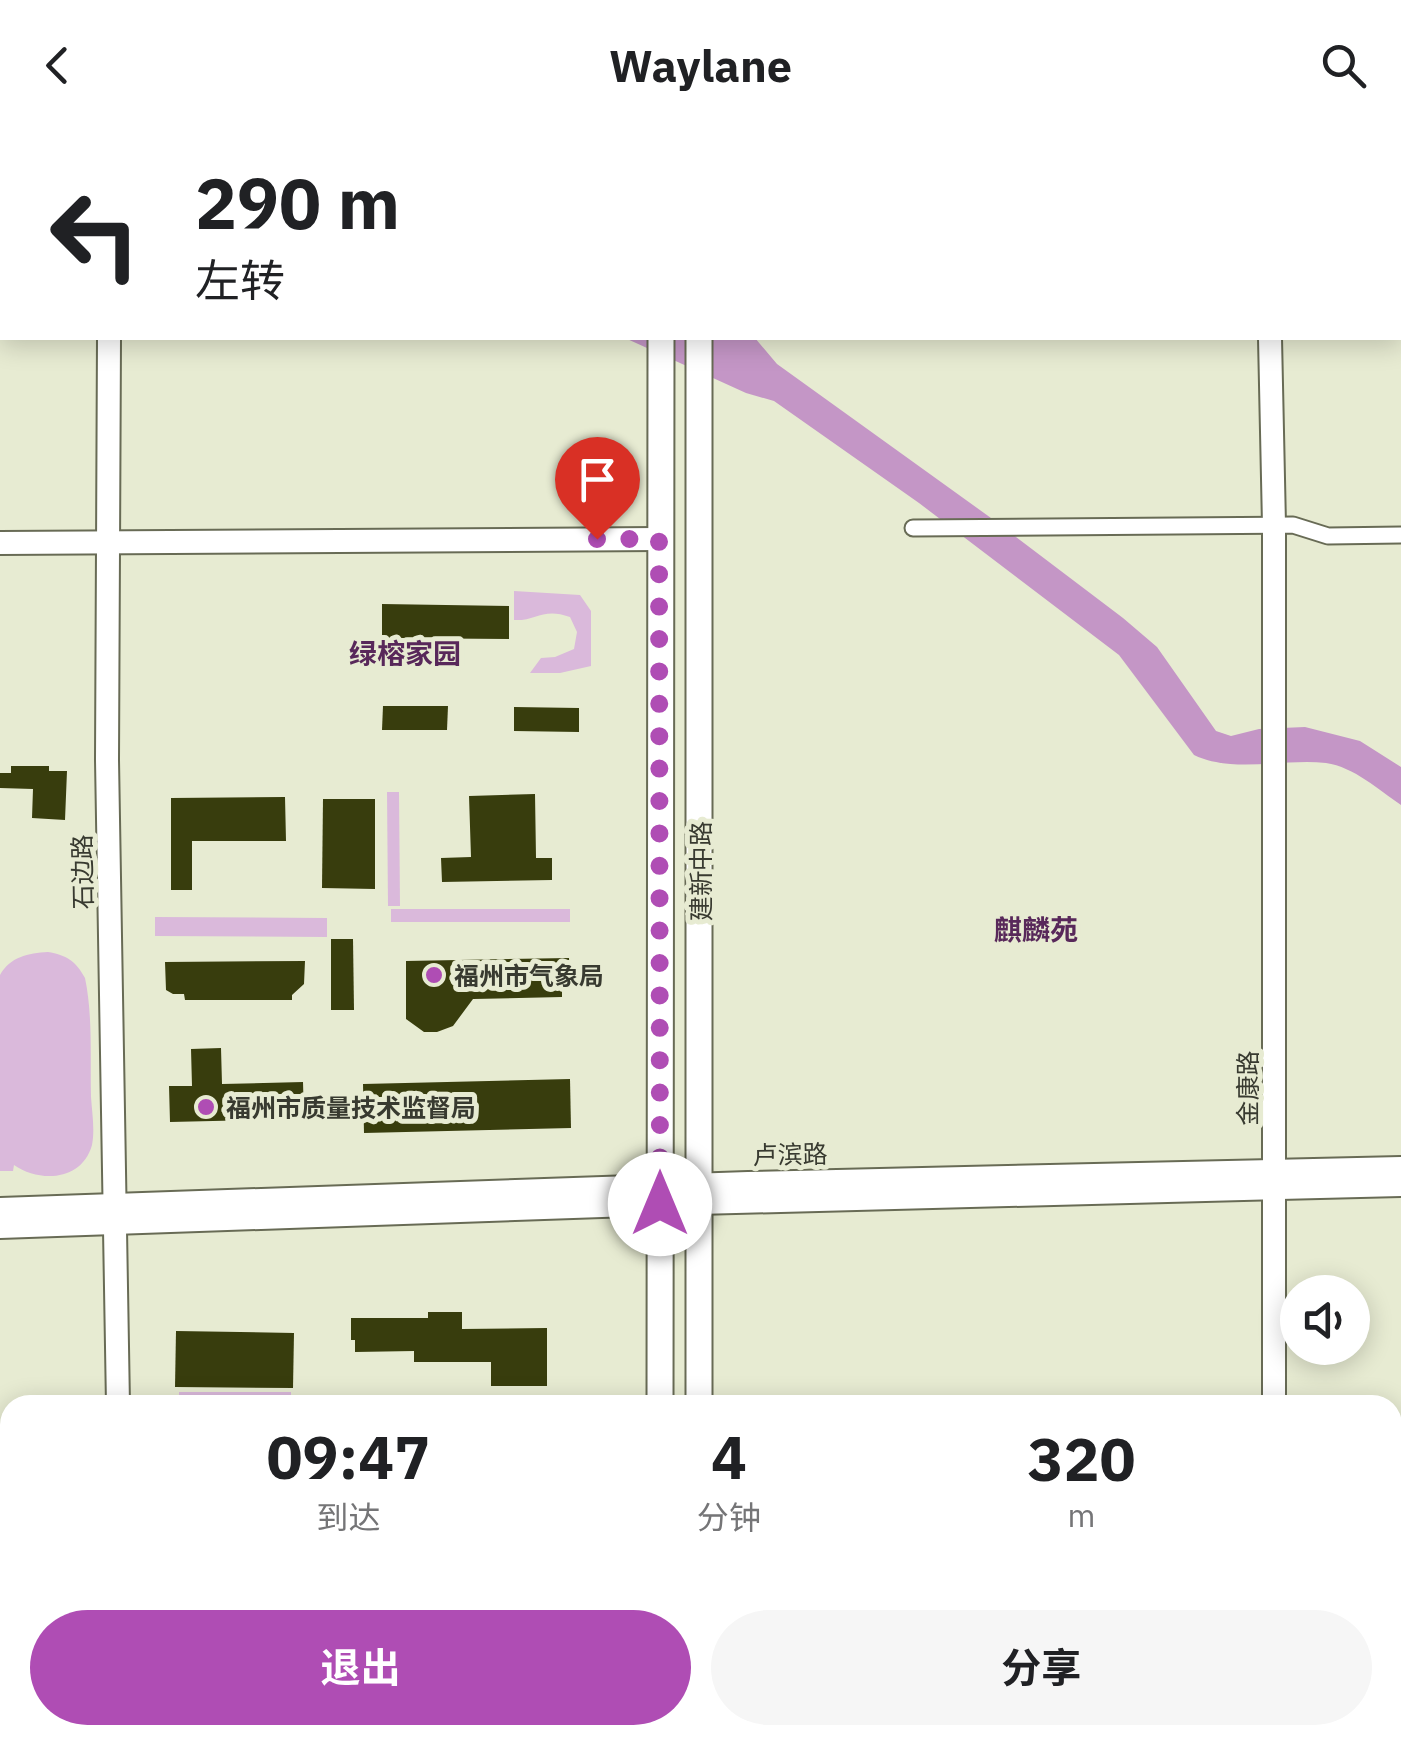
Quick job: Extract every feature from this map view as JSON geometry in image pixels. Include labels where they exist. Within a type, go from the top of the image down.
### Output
[{"type":"main road","name":"建新中路","points":[[699,340],[699,1395]]},
{"type":"main road","name":"建新中路","points":[[660,1395],[661,345]]},
{"type":"street","name":"石边路","points":[[109,340],[107,740],[118,1395]]},
{"type":"street","points":[[1270,340],[1274,525]]},
{"type":"street","name":"金康路","points":[[1274,525],[1274,1395]]},
{"type":"street","points":[[914,528],[1292,525],[1328,536],[1401,536]]},
{"type":"street","points":[[0,543],[659,539]]},
{"type":"street","points":[[0,1227],[117,1214],[660,1195],[1275,1180],[1401,1168]]},
{"type":"street","points":[[1275,1180],[1401,1186]]},
{"type":"street","points":[[0,1209],[117,1214]]},
{"type":"shaded area","points":[[629,340],[757,340],[777,364],[1123,618],[1157,647],[1216,731],[1231,736],[1259,729],[1305,727],[1360,741],[1401,767],[1401,805],[1336,765],[1226,764],[1194,755],[1119,655],[919,503],[774,401],[746,393]]},
{"type":"shaded area","points":[[514,591],[580,595],[591,611],[591,666],[560,673],[530,673],[541,658],[574,649],[577,632],[570,617],[561,614],[514,620]]},
{"type":"shaded area","points":[[387,792],[399,792],[400,906],[388,906]]},
{"type":"shaded area","points":[[391,909],[570,909],[570,922],[391,922]]},
{"type":"shaded area","points":[[155,917],[327,918],[327,937],[155,936]]},
{"type":"shaded area","points":[[48,952],[70,960],[85,978],[90,1022],[92,1145],[87,1157],[70,1172],[36,1175],[14,1165],[13,1171],[0,1171],[0,975],[20,957]]},
{"type":"shaded area","points":[[179,1392],[291,1392],[291,1395]]},
{"type":"building","points":[[382,604],[509,606],[509,639],[382,638]]},
{"type":"building","points":[[383,706],[448,706],[447,730],[382,730]]},
{"type":"building","points":[[514,707],[579,708],[579,732],[514,731]]},
{"type":"building","points":[[11,766],[49,766],[49,771],[67,771],[65,820],[32,818],[33,789],[0,788],[0,773],[11,773]]},
{"type":"building","points":[[535,794],[536,858],[552,858],[552,880],[442,882],[441,858],[471,857],[469,796]]},
{"type":"building","points":[[285,797],[286,841],[192,841],[192,890],[171,890],[171,798]]},
{"type":"building","points":[[323,799],[375,799],[375,889],[322,888]]},
{"type":"building","points":[[331,939],[353,939],[354,1010],[331,1010]]},
{"type":"building","points":[[569,958],[570,981],[562,981],[562,997],[473,999],[453,1026],[437,1032],[424,1032],[406,1019],[406,961]]},
{"type":"building","points":[[305,961],[304,984],[292,1000],[185,1000],[184,994],[166,990],[165,962]]},
{"type":"building","points":[[221,1048],[222,1084],[303,1082],[304,1119],[170,1122],[169,1086],[192,1086],[191,1049]]},
{"type":"building","points":[[570,1079],[571,1128],[364,1133],[363,1084]]},
{"type":"building","points":[[428,1312],[462,1312],[462,1329],[547,1328],[547,1386],[491,1386],[491,1362],[414,1362],[414,1351],[355,1352],[351,1318],[428,1318]]},
{"type":"building","points":[[176,1331],[294,1333],[293,1388],[175,1387]]},
{"type":"place","name":"福州市气象局","points":[[434,975]]},
{"type":"place","name":"福州市质量技术监督局","points":[[206,1107]]},
{"type":"district","name":"绿榕家园","points":[[405,653]]},
{"type":"district","name":"麒麟苑","points":[[1036,929]]},
{"type":"route","points":[[597,539],[659,539],[660,1204]]}]
